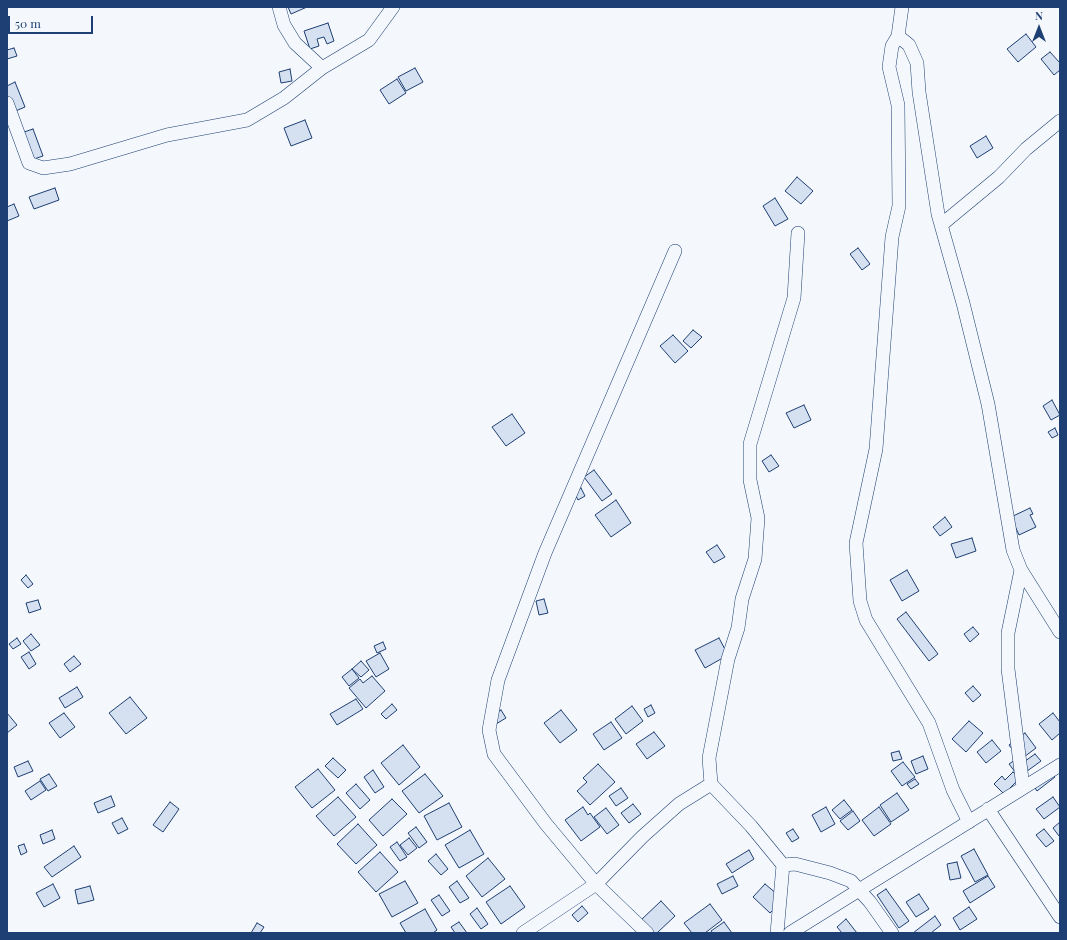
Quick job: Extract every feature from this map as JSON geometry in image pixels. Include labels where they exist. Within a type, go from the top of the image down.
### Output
[{"type":"street","points":[[279,7],[284,25],[295,43],[322,68]]},
{"type":"street","points":[[7,103],[29,163],[43,168],[70,164],[167,135],[247,120],[284,98],[322,68],[369,40],[393,7]]},
{"type":"street","points":[[902,7],[898,36],[892,46],[889,67],[898,105],[900,156],[899,206],[892,237],[876,449],[856,543],[860,601],[866,620],[929,723],[953,790],[968,822]]},
{"type":"street","points":[[898,36],[909,45],[917,63],[919,92],[938,214],[988,404],[1013,550],[1021,570],[1060,632]]},
{"type":"street","points":[[941,225],[999,177],[1026,149],[1060,121]]},
{"type":"street","points":[[777,933],[784,865],[751,826],[711,784],[709,758],[715,720],[728,659],[738,628],[742,599],[756,559],[758,518],[750,480],[750,444],[794,298],[798,233]]},
{"type":"street","points":[[647,933],[596,884],[546,824],[494,754],[489,730],[498,680],[545,553],[676,251]]},
{"type":"street","points":[[1021,570],[1008,633],[1008,669],[1022,787]]},
{"type":"street","points":[[790,933],[1022,787],[1060,765]]},
{"type":"street","points":[[524,933],[596,884],[642,837],[674,809],[711,784]]},
{"type":"street","points":[[988,809],[1060,916]]},
{"type":"street","points":[[784,865],[795,864],[830,873],[851,881],[860,890],[892,933]]},
{"type":"building","points":[[288,7],[307,7],[291,14]]},
{"type":"building","points":[[328,23],[334,41],[327,44],[324,37],[317,39],[319,46],[310,49],[304,31]]},
{"type":"building","points":[[1026,34],[1036,47],[1018,62],[1007,49]]},
{"type":"building","points":[[14,48],[17,56],[7,59],[7,50]]},
{"type":"building","points":[[1050,52],[1060,63],[1060,70],[1054,75],[1041,59]]},
{"type":"building","points":[[415,68],[423,82],[406,91],[398,77]]},
{"type":"building","points":[[290,69],[292,81],[281,83],[279,72]]},
{"type":"building","points":[[397,79],[406,93],[389,104],[380,90]]},
{"type":"building","points":[[15,82],[25,107],[13,112],[7,95],[7,86]]},
{"type":"building","points":[[305,120],[312,138],[291,146],[284,128]]},
{"type":"building","points":[[33,129],[43,156],[31,160],[21,133]]},
{"type":"building","points":[[986,136],[993,148],[977,158],[970,146]]},
{"type":"building","points":[[797,177],[813,191],[801,204],[785,191]]},
{"type":"building","points":[[55,188],[59,200],[34,209],[29,197]]},
{"type":"building","points":[[775,198],[788,219],[775,226],[763,206]]},
{"type":"building","points":[[14,204],[19,216],[7,221],[7,207]]},
{"type":"building","points":[[858,248],[870,264],[862,270],[850,254]]},
{"type":"building","points":[[693,330],[702,337],[691,348],[683,341]]},
{"type":"building","points":[[673,335],[688,351],[675,363],[660,346]]},
{"type":"building","points":[[1052,400],[1060,415],[1051,420],[1043,406]]},
{"type":"building","points":[[804,405],[811,420],[794,428],[786,413]]},
{"type":"building","points":[[512,414],[525,433],[506,446],[492,427]]},
{"type":"building","points":[[1055,428],[1058,435],[1052,438],[1048,432]]},
{"type":"building","points":[[771,455],[779,466],[769,472],[762,461]]},
{"type":"building","points":[[594,470],[612,494],[602,501],[584,477]]},
{"type":"building","points":[[581,488],[585,496],[578,500],[574,492]]},
{"type":"building","points":[[616,500],[631,523],[611,537],[595,515]]},
{"type":"building","points":[[1030,508],[1033,514],[1030,515],[1036,527],[1019,535],[1011,517]]},
{"type":"building","points":[[945,517],[952,527],[940,536],[933,527]]},
{"type":"building","points":[[972,538],[976,551],[956,558],[951,544]]},
{"type":"building","points":[[717,545],[725,557],[714,563],[706,552]]},
{"type":"building","points":[[907,570],[919,591],[902,601],[890,580]]},
{"type":"building","points":[[26,575],[33,584],[28,588],[21,580]]},
{"type":"building","points":[[544,599],[548,613],[539,615],[536,601]]},
{"type":"building","points":[[38,600],[41,609],[29,613],[26,603]]},
{"type":"building","points":[[906,612],[938,654],[929,661],[897,619]]},
{"type":"building","points":[[973,627],[979,634],[970,642],[964,634]]},
{"type":"building","points":[[31,634],[40,645],[31,651],[23,641]]},
{"type":"building","points":[[17,638],[21,644],[13,649],[9,644]]},
{"type":"building","points":[[719,638],[728,655],[705,668],[695,650]]},
{"type":"building","points":[[383,642],[386,649],[377,653],[374,646]]},
{"type":"building","points":[[29,652],[36,664],[29,669],[21,657]]},
{"type":"building","points":[[380,653],[389,669],[376,677],[366,661]]},
{"type":"building","points":[[74,656],[81,664],[70,672],[64,664]]},
{"type":"building","points":[[361,661],[369,670],[361,677],[352,669]]},
{"type":"building","points":[[352,669],[359,678],[349,686],[342,677]]},
{"type":"building","points":[[372,676],[385,691],[366,708],[349,688],[360,679],[363,683]]},
{"type":"building","points":[[973,686],[981,695],[973,702],[965,693]]},
{"type":"building","points":[[77,687],[83,697],[65,708],[59,698]]},
{"type":"building","points":[[130,697],[147,718],[126,734],[109,713]]},
{"type":"building","points":[[356,699],[363,709],[337,725],[330,714]]},
{"type":"building","points":[[392,704],[397,710],[386,719],[381,714]]},
{"type":"building","points":[[651,705],[655,713],[648,717],[644,709]]},
{"type":"building","points":[[632,706],[643,721],[626,734],[615,719]]},
{"type":"building","points":[[501,710],[506,718],[496,724],[491,716]]},
{"type":"building","points":[[561,710],[577,730],[560,743],[544,723]]},
{"type":"building","points":[[7,713],[17,725],[7,733]]},
{"type":"building","points":[[64,713],[75,727],[60,738],[49,723]]},
{"type":"building","points":[[1053,713],[1060,722],[1060,733],[1052,740],[1039,724]]},
{"type":"building","points":[[969,721],[983,733],[966,752],[952,739]]},
{"type":"building","points":[[611,722],[622,738],[604,750],[593,734]]},
{"type":"building","points":[[654,732],[665,746],[647,759],[636,744]]},
{"type":"building","points":[[1025,733],[1036,748],[1020,760],[1009,745]]},
{"type":"building","points":[[992,740],[1001,751],[986,763],[977,752]]},
{"type":"building","points":[[403,745],[420,767],[399,785],[381,763]]},
{"type":"building","points":[[899,751],[902,759],[893,761],[891,753]]},
{"type":"building","points":[[1035,754],[1041,761],[1019,777],[1009,764],[1018,758],[1021,764]]},
{"type":"building","points":[[923,756],[928,769],[916,774],[911,761]]},
{"type":"building","points":[[333,758],[346,770],[338,778],[325,766]]},
{"type":"building","points":[[28,761],[33,771],[18,777],[14,767]]},
{"type":"building","points":[[903,762],[915,777],[902,786],[891,771]]},
{"type":"building","points":[[598,764],[615,782],[590,805],[577,791],[587,782],[583,778]]},
{"type":"building","points":[[318,769],[335,790],[312,808],[295,787]]},
{"type":"building","points":[[1049,769],[1055,777],[1037,791],[1031,782]]},
{"type":"building","points":[[373,770],[384,787],[375,793],[364,777]]},
{"type":"building","points":[[1013,772],[1020,778],[1004,794],[994,784],[1002,776],[1005,780]]},
{"type":"building","points":[[49,774],[57,786],[48,791],[40,779]]},
{"type":"building","points":[[425,774],[443,796],[419,813],[402,791]]},
{"type":"building","points":[[915,779],[919,784],[911,789],[907,784]]},
{"type":"building","points":[[40,781],[46,790],[31,800],[25,791]]},
{"type":"building","points":[[356,784],[370,800],[360,809],[346,793]]},
{"type":"building","points":[[621,788],[628,798],[616,806],[609,796]]},
{"type":"building","points":[[897,793],[909,810],[891,822],[880,805]]},
{"type":"building","points":[[111,796],[115,806],[98,813],[94,803]]},
{"type":"building","points":[[338,797],[356,817],[334,836],[316,816]]},
{"type":"building","points":[[1053,797],[1060,807],[1044,819],[1036,809]]},
{"type":"building","points":[[392,799],[407,814],[383,836],[369,820]]},
{"type":"building","points":[[844,800],[852,810],[840,819],[832,810]]},
{"type":"building","points":[[170,802],[179,809],[163,832],[153,825]]},
{"type":"building","points":[[449,803],[462,827],[437,840],[424,816]]},
{"type":"building","points":[[633,804],[641,814],[629,823],[621,813]]},
{"type":"building","points":[[583,807],[588,815],[590,813],[600,827],[581,841],[565,820]]},
{"type":"building","points":[[826,807],[835,824],[821,832],[812,815]]},
{"type":"building","points":[[879,807],[891,824],[874,836],[862,820]]},
{"type":"building","points":[[606,808],[619,825],[607,834],[594,817]]},
{"type":"building","points":[[853,811],[860,821],[848,830],[840,821]]},
{"type":"building","points":[[122,818],[128,829],[118,834],[112,823]]},
{"type":"building","points":[[1060,822],[1060,835],[1059,836],[1053,828]]},
{"type":"building","points":[[358,824],[377,845],[356,864],[337,844]]},
{"type":"building","points":[[416,827],[427,842],[419,848],[408,833]]},
{"type":"building","points":[[793,829],[799,838],[792,842],[786,833]]},
{"type":"building","points":[[1044,829],[1054,841],[1046,847],[1036,835]]},
{"type":"building","points":[[52,830],[55,839],[43,844],[40,835]]},
{"type":"building","points":[[470,830],[484,854],[459,868],[445,845]]},
{"type":"building","points":[[409,838],[417,848],[408,855],[400,845]]},
{"type":"building","points":[[397,842],[407,857],[400,861],[390,847]]},
{"type":"building","points":[[24,844],[27,852],[21,855],[18,846]]},
{"type":"building","points":[[74,846],[81,857],[52,877],[44,867]]},
{"type":"building","points":[[974,849],[988,875],[975,882],[961,856]]},
{"type":"building","points":[[749,850],[754,859],[732,873],[726,864]]},
{"type":"building","points":[[380,852],[398,872],[376,892],[358,872]]},
{"type":"building","points":[[436,854],[448,869],[441,875],[428,861]]},
{"type":"building","points":[[488,858],[505,879],[482,897],[466,876]]},
{"type":"building","points":[[957,862],[961,878],[950,880],[947,864]]},
{"type":"building","points":[[733,876],[738,886],[722,894],[717,884]]},
{"type":"building","points":[[988,876],[995,887],[970,903],[963,891]]},
{"type":"building","points":[[405,881],[418,903],[392,917],[379,894]]},
{"type":"building","points":[[457,881],[469,898],[460,903],[449,887]]},
{"type":"building","points":[[53,884],[60,898],[44,907],[36,893]]},
{"type":"building","points":[[765,884],[783,899],[770,913],[753,897]]},
{"type":"building","points":[[90,886],[94,900],[78,904],[75,890]]},
{"type":"building","points":[[510,886],[525,907],[501,924],[486,902]]},
{"type":"building","points":[[886,889],[909,921],[899,928],[877,895]]},
{"type":"building","points":[[919,894],[929,909],[916,917],[906,902]]},
{"type":"building","points":[[439,895],[450,911],[442,916],[431,900]]},
{"type":"building","points":[[661,901],[675,916],[657,933],[654,933],[641,920]]},
{"type":"building","points":[[710,904],[722,920],[705,933],[692,933],[684,923]]},
{"type":"building","points":[[582,906],[588,913],[578,922],[572,915]]},
{"type":"building","points":[[969,907],[977,919],[960,930],[953,918]]},
{"type":"building","points":[[477,908],[488,924],[481,929],[470,914]]},
{"type":"building","points":[[425,909],[437,930],[433,933],[406,933],[400,923]]},
{"type":"building","points":[[935,916],[941,925],[931,933],[913,933]]},
{"type":"building","points":[[846,919],[857,933],[842,933],[837,927]]},
{"type":"building","points":[[459,922],[467,933],[455,933],[451,927]]},
{"type":"building","points":[[724,922],[732,933],[712,933],[711,931]]},
{"type":"building","points":[[257,923],[264,927],[260,933],[251,933]]}]
